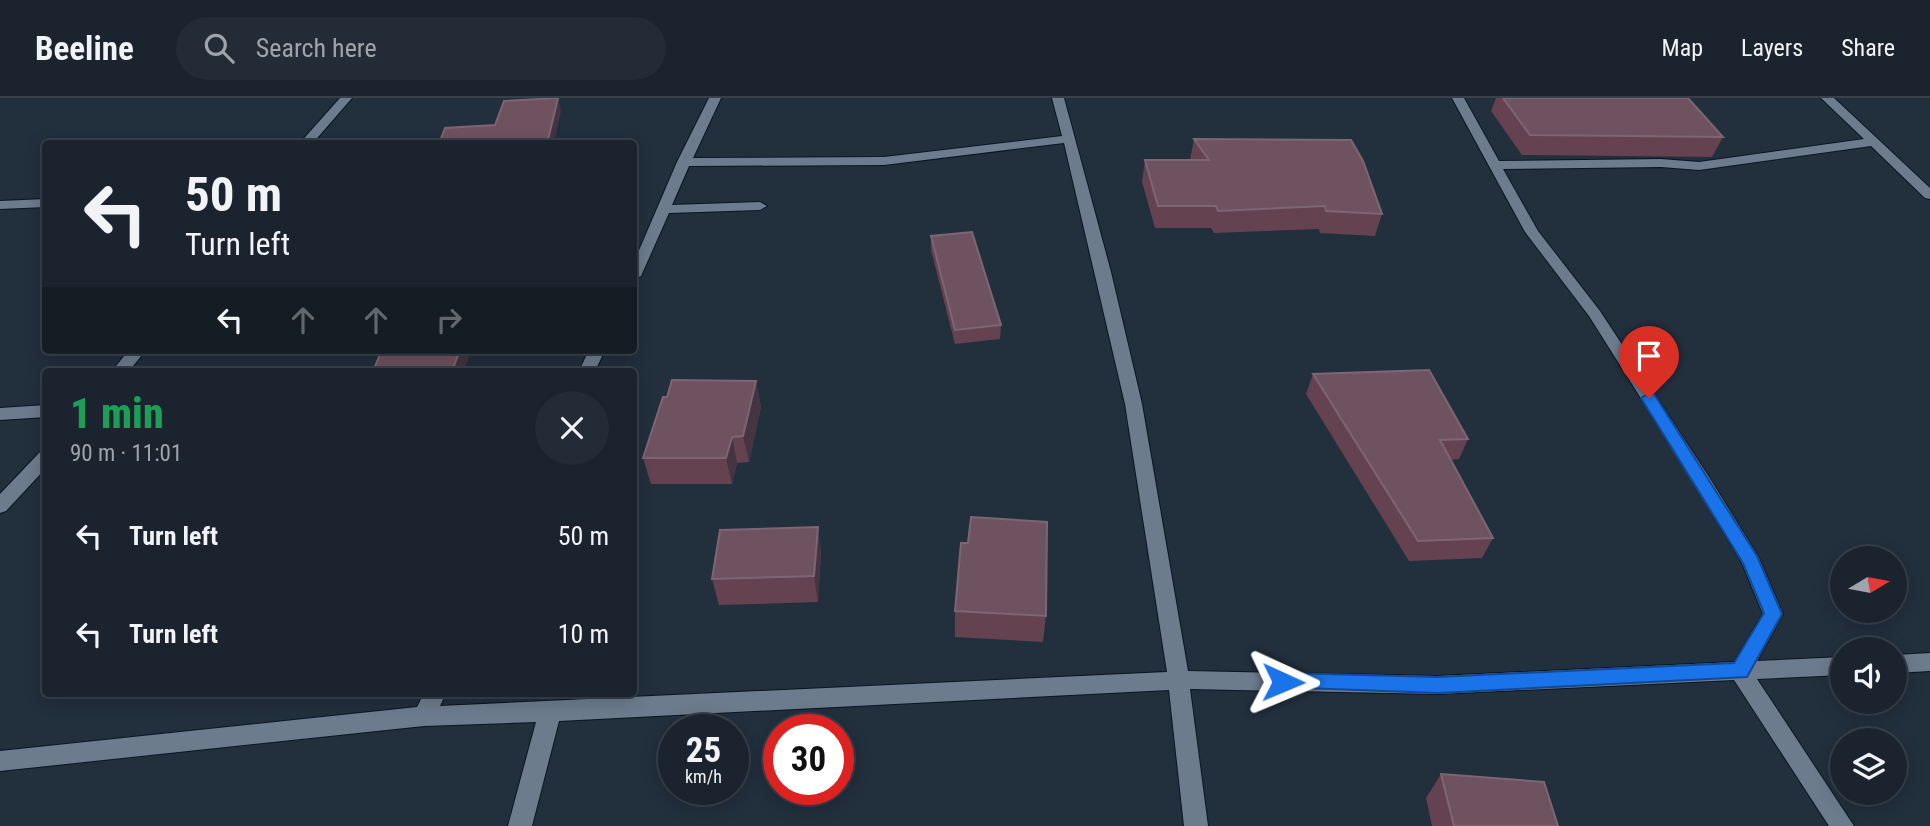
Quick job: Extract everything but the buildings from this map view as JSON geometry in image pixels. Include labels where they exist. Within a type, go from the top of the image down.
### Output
[{"type":"street","points":[[309,140],[346,98]]},
{"type":"street","points":[[637,270],[666,209],[683,162],[715,98]]},
{"type":"street","points":[[1058,98],[1106,281],[1142,447],[1180,680],[1196,826]]},
{"type":"street","points":[[1458,98],[1532,232],[1602,325],[1751,561],[1773,614],[1740,671]]},
{"type":"street","points":[[1827,98],[1930,195]]},
{"type":"street","points":[[683,162],[884,161],[1069,139]]},
{"type":"street","points":[[1497,165],[1661,163],[1699,166],[1871,142]]},
{"type":"street","points":[[0,205],[42,203]]},
{"type":"street","points":[[666,209],[760,206]]},
{"type":"street","points":[[123,368],[135,354]]},
{"type":"street","points":[[0,414],[42,411]]},
{"type":"street","points":[[0,506],[42,460]]},
{"type":"street","points":[[1907,664],[1930,663]]},
{"type":"street","points":[[0,761],[424,716],[1180,680],[1438,685],[1830,667]]},
{"type":"street","points":[[1740,671],[1842,826]]},
{"type":"street","points":[[424,716],[433,697]]},
{"type":"street","points":[[520,826],[550,712]]},
{"type":"route","points":[[1283,682],[1438,685],[1740,671],[1773,614],[1751,561],[1649,398]]}]
